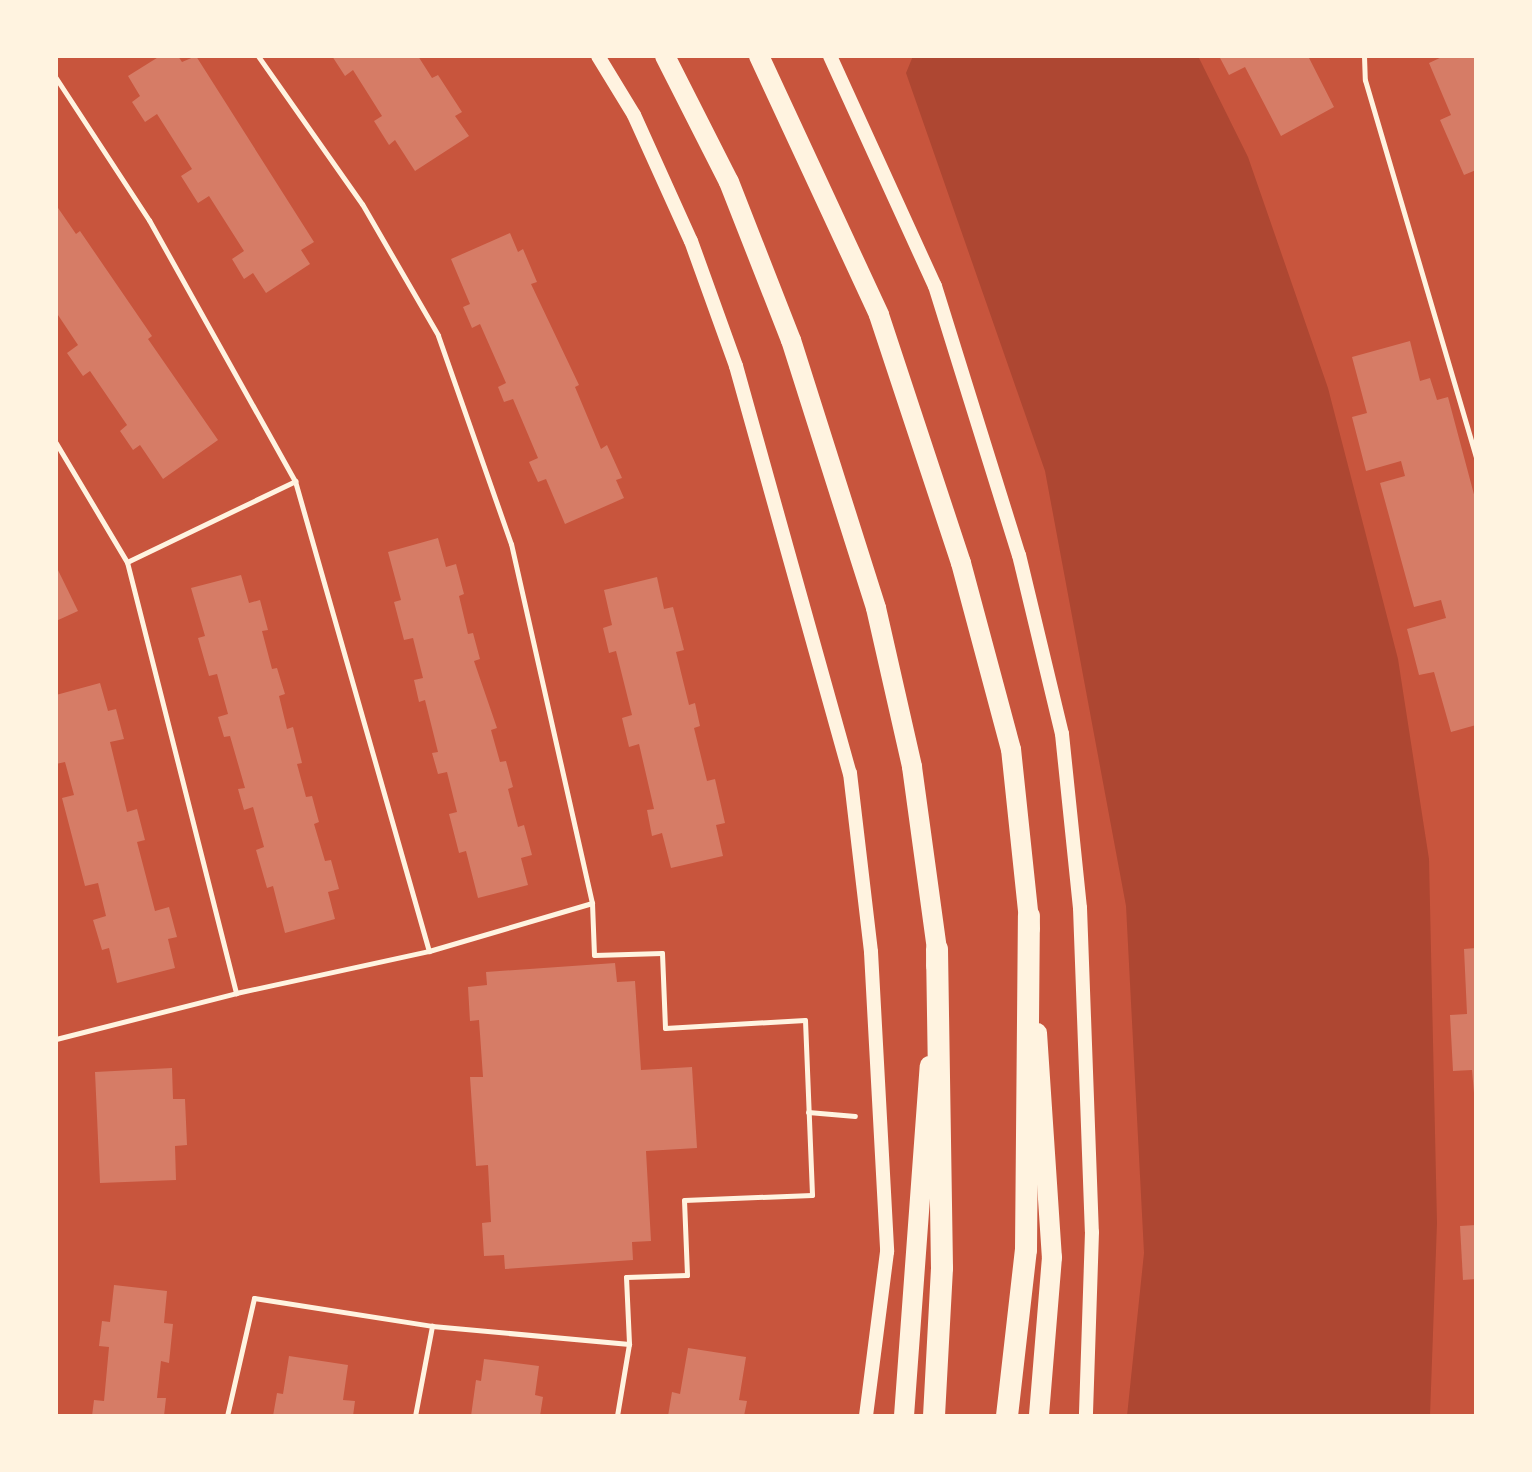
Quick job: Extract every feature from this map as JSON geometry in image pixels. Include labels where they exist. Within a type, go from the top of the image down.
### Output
[{"type":"highway","points":[[1007,1416],[1026,1250],[1029,916]]},
{"type":"highway","points":[[934,1416],[942,1268],[937,949]]},
{"type":"main road","points":[[665,56],[729,182],[791,340],[876,608],[912,767],[937,949],[904,1416]]},
{"type":"main road","points":[[759,56],[879,315],[961,563],[1011,749],[1029,916],[1052,1257],[1039,1416]]},
{"type":"street","points":[[598,56],[634,115],[691,241],[731,352],[850,773],[871,952],[887,1252],[866,1416]]},
{"type":"street","points":[[830,56],[935,286],[1019,555],[1062,734],[1080,908],[1092,1232],[1086,1416]]},
{"type":"path","points":[[258,56],[362,204],[438,335],[511,544],[592,903],[594,955],[662,953],[665,1028],[805,1020],[812,1195],[684,1200],[687,1275],[626,1277],[629,1344],[617,1416]]},
{"type":"path","points":[[1364,56],[1365,80],[1476,458]]},
{"type":"path","points":[[56,78],[149,220],[295,481],[429,951]]},
{"type":"path","points":[[56,443],[127,562],[236,993]]},
{"type":"path","points":[[127,562],[295,481]]},
{"type":"path","points":[[56,1039],[236,993],[429,951],[592,903]]},
{"type":"path","points":[[808,1112],[879,1118]]},
{"type":"path","points":[[227,1416],[254,1298],[432,1326],[629,1344]]},
{"type":"path","points":[[415,1416],[432,1326]]},
{"type":"shaded area","points":[[913,56],[1198,56],[1248,157],[1328,388],[1398,659],[1429,859],[1437,1223],[1430,1416],[1127,1416],[1144,1253],[1126,906],[1045,471],[906,73]]},
{"type":"building","points":[[160,56],[178,56],[182,62],[196,56],[314,242],[301,250],[310,264],[266,293],[253,273],[244,279],[232,259],[244,251],[209,196],[198,203],[181,176],[192,169],[157,114],[145,122],[132,102],[140,96],[128,76]]},
{"type":"building","points":[[332,56],[418,56],[432,78],[438,75],[462,112],[455,116],[469,136],[415,171],[395,140],[389,145],[374,121],[382,116],[353,70],[345,76]]},
{"type":"building","points":[[1219,56],[1308,56],[1334,107],[1281,136],[1245,67],[1229,75]]},
{"type":"building","points":[[1444,56],[1476,56],[1476,170],[1464,175],[1440,120],[1451,115],[1429,63]]},
{"type":"building","points":[[56,205],[76,234],[80,231],[152,336],[148,339],[218,440],[163,479],[140,445],[133,450],[120,431],[127,425],[90,371],[83,376],[67,353],[78,345],[56,312]]},
{"type":"building","points":[[510,233],[518,252],[523,249],[537,282],[531,284],[579,385],[575,387],[601,449],[607,445],[622,478],[616,480],[624,498],[565,524],[546,479],[538,482],[529,462],[538,458],[513,399],[504,402],[498,387],[506,383],[480,324],[472,328],[463,307],[470,304],[451,259]]},
{"type":"building","points":[[1410,341],[1420,381],[1430,378],[1437,400],[1448,397],[1476,502],[1476,725],[1451,732],[1434,672],[1419,675],[1407,629],[1446,618],[1441,600],[1414,607],[1380,483],[1405,476],[1401,461],[1366,471],[1352,417],[1367,413],[1352,357]]},
{"type":"building","points":[[438,538],[446,567],[456,564],[464,594],[459,596],[468,634],[473,633],[480,659],[474,661],[497,728],[491,730],[500,762],[506,761],[513,787],[508,789],[518,827],[524,825],[532,855],[521,858],[528,885],[478,898],[466,851],[459,853],[449,814],[457,812],[447,772],[438,774],[432,753],[438,752],[425,700],[419,702],[414,680],[423,678],[413,638],[404,640],[394,602],[401,600],[388,552]]},
{"type":"building","points":[[56,566],[78,611],[56,621]]},
{"type":"building","points":[[241,575],[249,603],[260,600],[268,630],[262,631],[272,669],[277,668],[285,694],[279,696],[287,729],[293,727],[302,763],[297,764],[306,797],[312,796],[319,822],[314,824],[325,861],[331,860],[339,889],[328,892],[335,919],[285,933],[273,886],[267,888],[256,850],[264,847],[253,807],[244,810],[238,789],[245,788],[230,736],[224,737],[218,717],[228,714],[217,674],[209,676],[198,638],[205,636],[191,588]]},
{"type":"building","points":[[657,577],[664,609],[673,607],[684,650],[676,652],[689,705],[695,703],[700,726],[694,728],[707,781],[715,779],[725,823],[716,825],[723,856],[671,868],[662,833],[652,836],[647,810],[654,809],[639,744],[629,747],[622,718],[632,715],[616,651],[609,653],[603,628],[612,625],[604,590]]},
{"type":"building","points":[[100,683],[108,711],[116,709],[124,739],[110,742],[127,812],[137,809],[145,840],[137,842],[155,911],[169,907],[177,937],[168,939],[175,968],[117,983],[109,948],[102,950],[93,920],[106,916],[98,883],[85,886],[62,798],[74,795],[65,762],[56,764],[56,695]]},
{"type":"building","points":[[1476,948],[1474,1093],[1472,1070],[1453,1071],[1450,1015],[1467,1014],[1464,949]]},
{"type":"building","points":[[615,963],[617,982],[635,981],[641,1070],[692,1067],[697,1148],[646,1151],[651,1241],[632,1242],[633,1260],[505,1269],[504,1255],[484,1256],[482,1223],[491,1222],[488,1165],[476,1166],[470,1077],[483,1077],[479,1020],[470,1021],[468,987],[487,985],[486,972]]},
{"type":"building","points":[[172,1068],[173,1099],[185,1099],[187,1145],[175,1146],[176,1180],[100,1183],[95,1072]]},
{"type":"building","points":[[1476,1225],[1476,1279],[1463,1280],[1460,1226]]},
{"type":"building","points":[[114,1285],[167,1291],[164,1323],[173,1324],[169,1363],[161,1361],[157,1398],[166,1398],[164,1416],[92,1416],[94,1400],[104,1401],[109,1347],[99,1346],[102,1321],[110,1322]]},
{"type":"building","points":[[688,1348],[746,1357],[739,1400],[747,1401],[744,1416],[668,1416],[672,1392],[680,1394]]},
{"type":"building","points":[[289,1356],[348,1365],[343,1400],[355,1401],[353,1416],[273,1416],[277,1393],[283,1394]]},
{"type":"building","points":[[484,1359],[539,1366],[535,1395],[543,1397],[540,1416],[471,1416],[476,1380],[481,1381]]}]
